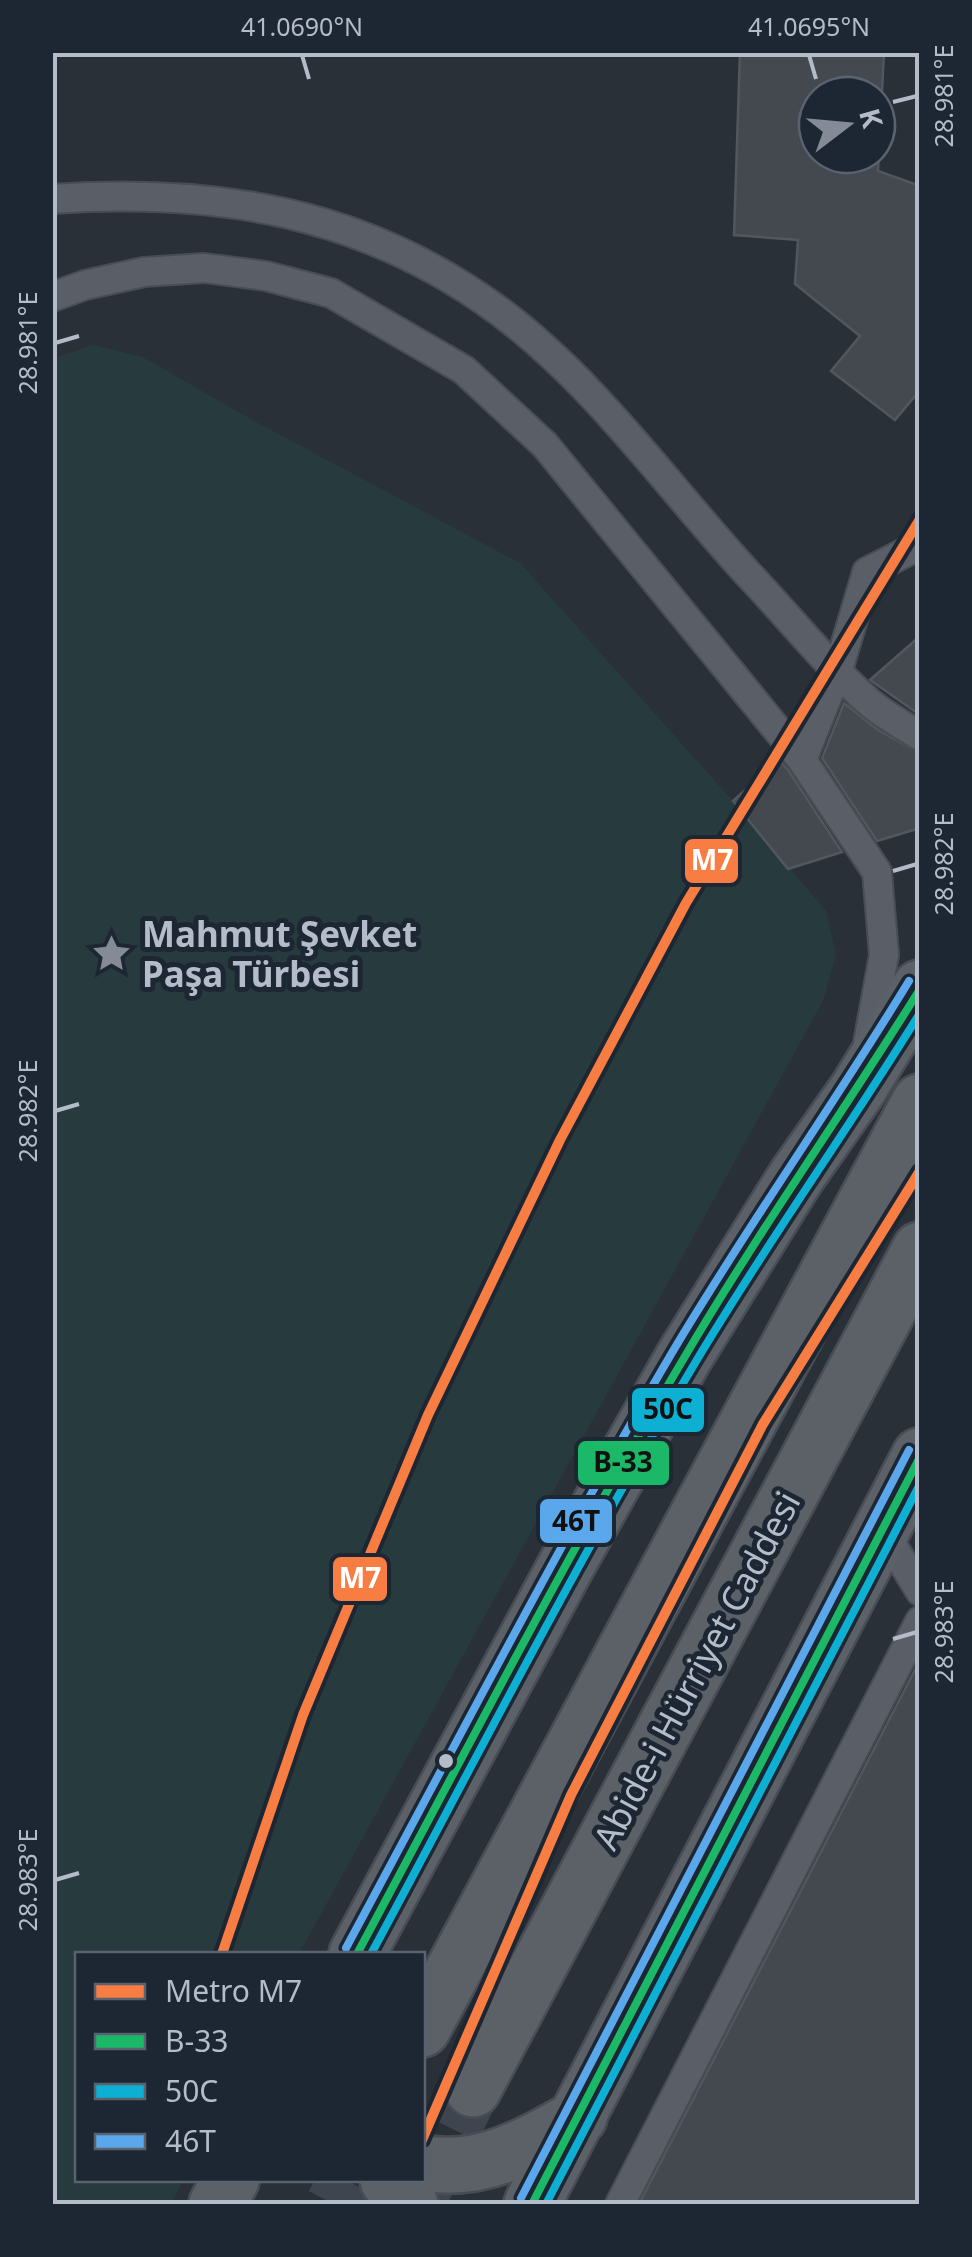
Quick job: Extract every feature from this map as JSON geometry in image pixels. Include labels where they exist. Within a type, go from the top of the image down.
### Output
[{"type":"main road","points":[[357,1952],[684,1357],[796,1177],[915,1003]]},
{"type":"main road","name":"Abide-i Hürriyet Caddesi","points":[[425,2023],[920,1102]]},
{"type":"main road","name":"Abide-i Hürriyet Caddesi","points":[[473,2090],[920,1250]]},
{"type":"main road","points":[[532,2204],[920,1456]]},
{"type":"main road","points":[[425,2163],[438,2166],[498,2159],[533,2144],[579,2116]]},
{"type":"main road","points":[[217,2204],[230,2182]]},
{"type":"main road","points":[[389,2182],[410,2204]]},
{"type":"lane","points":[[52,199],[145,196],[232,203],[304,215],[372,238],[436,270],[500,312],[555,360],[870,704],[920,736]]},
{"type":"lane","points":[[52,297],[144,272],[204,268],[266,276],[332,294],[464,370],[544,445],[802,760],[877,872],[884,955],[858,1089]]},
{"type":"lane","points":[[802,760],[838,670],[867,572],[920,545]]},
{"type":"lane","points":[[881,1527],[920,1591]]},
{"type":"lane","points":[[620,2204],[920,1621]]},
{"type":"green space","points":[[93,345],[143,357],[520,563],[826,911],[836,954],[824,999],[300,1952],[75,1952],[75,2182],[182,2182],[171,2204],[53,2204],[52,359]]},
{"type":"building","points":[[740,52],[884,52],[883,75],[797,75],[797,175],[889,175],[920,186],[920,390],[895,420],[831,371],[860,336],[795,284],[798,240],[734,235]]},
{"type":"building","points":[[920,636],[920,715],[870,680]]},
{"type":"building","points":[[844,703],[878,730],[920,753],[920,828],[877,841],[822,758]]},
{"type":"building","points":[[779,760],[842,852],[788,869],[733,801]]},
{"type":"building","points":[[920,1660],[920,2204],[639,2204]]},
{"type":"tunnel","points":[[417,2204],[473,2089]]},
{"type":"tunnel","points":[[333,2204],[345,2182]]},
{"type":"metro line","name":"M7","points":[[223,1952],[303,1715],[428,1415],[560,1140],[686,903],[920,519]]},
{"type":"metro line","name":"M7","points":[[425,2133],[571,1795],[763,1424],[920,1171]]},
{"type":"transit line","name":"46T","points":[[346,1948],[630,1424],[731,1258],[909,981]]},
{"type":"transit line","name":"B-33","points":[[358,1952],[641,1431],[741,1265],[920,989]]},
{"type":"transit line","name":"50C","points":[[372,1952],[652,1436],[750,1275],[920,1013]]},
{"type":"transit line","name":"46T","points":[[521,2198],[909,1450]]},
{"type":"transit line","name":"B-33","points":[[532,2204],[920,1457]]},
{"type":"transit line","name":"50C","points":[[546,2204],[920,1484]]},
{"type":"place","name":"Mahmut Şevket Paşa Türbesi","points":[[112,953]]}]
